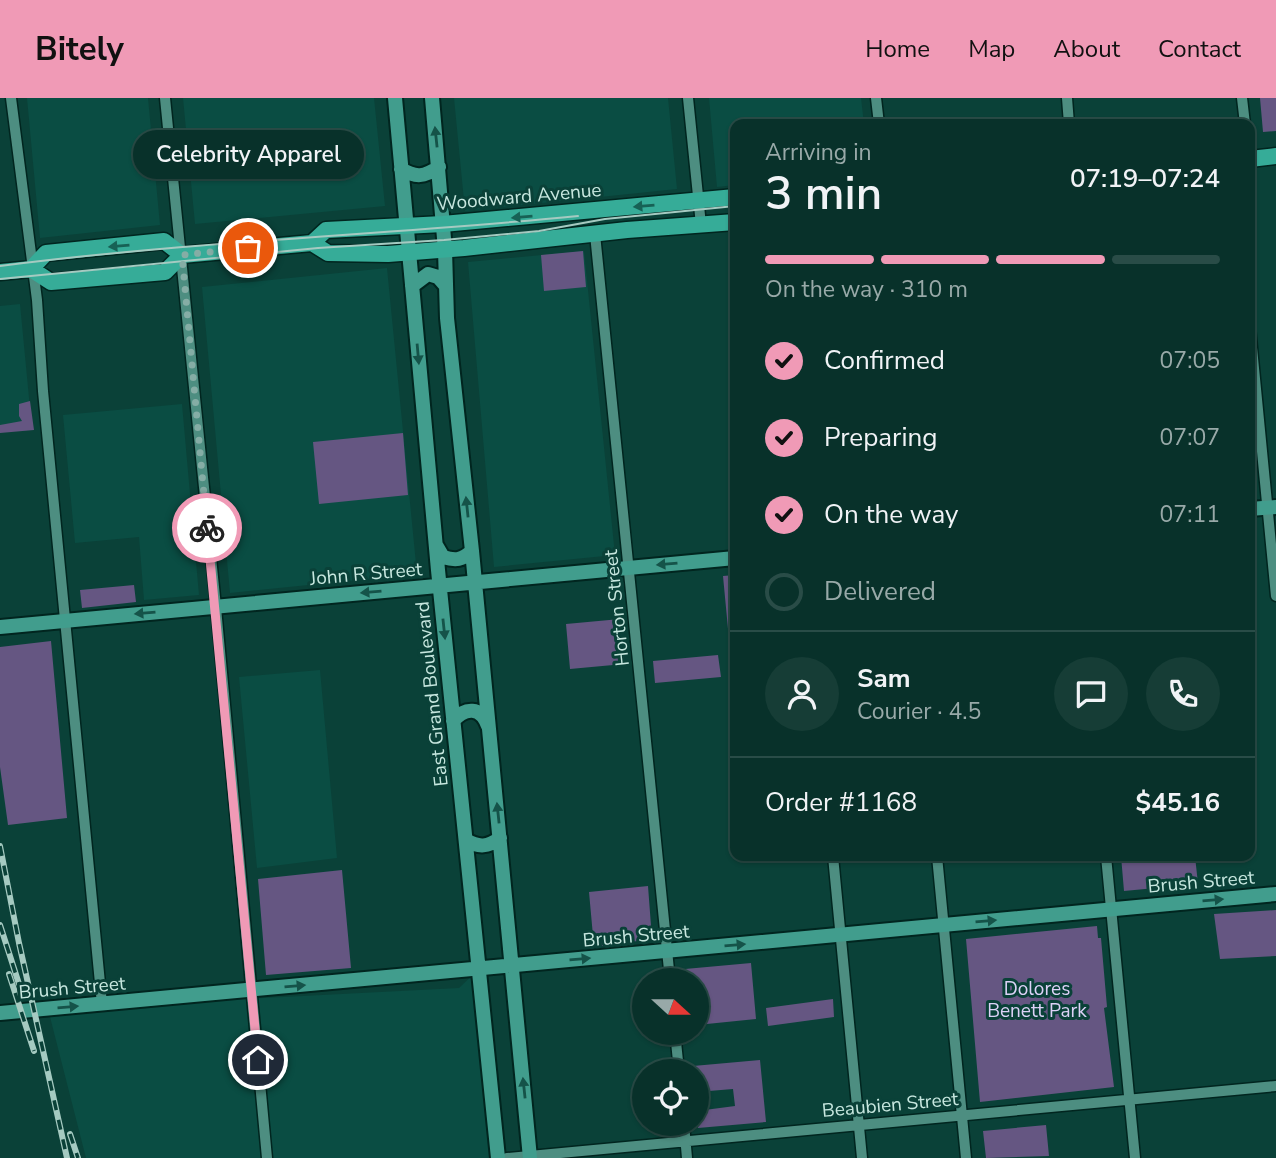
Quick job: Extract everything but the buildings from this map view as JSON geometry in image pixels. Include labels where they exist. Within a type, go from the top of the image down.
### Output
[{"type":"main road","name":"East Grand Boulevard","points":[[395,98],[439,586],[498,1158]]},
{"type":"main road","points":[[432,98],[445,250],[445,285],[530,1157]]},
{"type":"main road","points":[[1255,158],[1276,156]]},
{"type":"main road","points":[[401,169],[424,176],[439,167]]},
{"type":"main road","name":"Woodward Avenue","points":[[312,243],[326,230],[443,224],[730,198]]},
{"type":"main road","name":"Woodward Avenue","points":[[0,272],[31,269],[51,282],[165,272],[182,255],[312,243],[328,253],[409,253],[730,222]]},
{"type":"main road","name":"Woodward Avenue","points":[[31,269],[46,253],[164,241],[182,255]]},
{"type":"main road","points":[[412,286],[428,274],[438,277],[445,285]]},
{"type":"main road","points":[[435,543],[443,557],[454,561],[463,559],[472,551]]},
{"type":"main road","name":"John R Street","points":[[0,626],[730,558]]},
{"type":"main road","points":[[453,721],[458,715],[472,710],[480,712],[489,731]]},
{"type":"main road","points":[[466,840],[475,846],[483,846],[500,838]]},
{"type":"main road","name":"Brush Street","points":[[0,1013],[1276,894]]},
{"type":"street","points":[[11,98],[38,312],[43,391],[102,1004]]},
{"type":"street","points":[[165,98],[267,1158]]},
{"type":"street","points":[[688,98],[701,225]]},
{"type":"street","points":[[876,98],[878,119]]},
{"type":"street","points":[[1067,98],[1069,119]]},
{"type":"street","points":[[1242,98],[1244,119]]},
{"type":"street","name":"Horton Street","points":[[596,234],[669,968]]},
{"type":"street","points":[[1255,368],[1272,507],[1276,596]]},
{"type":"street","points":[[833,861],[862,1158]]},
{"type":"street","points":[[937,861],[966,1158]]},
{"type":"street","points":[[1106,861],[1135,1158]]},
{"type":"street","name":"Beaubien Street","points":[[507,1158],[1276,1086]]},
{"type":"street","points":[[685,1136],[687,1158]]},
{"type":"shaded area","points":[[27,98],[148,98],[160,225],[40,238]]},
{"type":"shaded area","points":[[183,98],[374,98],[385,206],[195,224]]},
{"type":"shaded area","points":[[454,98],[668,98],[677,189],[465,211]]},
{"type":"shaded area","points":[[709,98],[861,98],[863,119],[730,119],[730,186],[717,187]]},
{"type":"shaded area","points":[[584,251],[615,555],[494,567],[468,262]]},
{"type":"shaded area","points":[[387,268],[417,574],[230,593],[202,287]]},
{"type":"shaded area","points":[[20,304],[32,429],[0,432],[0,306]]},
{"type":"shaded area","points":[[182,404],[199,595],[144,600],[139,537],[75,543],[63,415]]},
{"type":"shaded area","points":[[320,670],[337,858],[257,868],[239,677]]},
{"type":"shaded area","points":[[479,969],[494,1158],[86,1158],[48,1009],[459,988]]},
{"type":"green space","points":[[1260,98],[1276,98],[1276,131],[1263,132]]},
{"type":"green space","points":[[583,251],[586,287],[544,291],[541,255]]},
{"type":"green space","points":[[30,401],[34,430],[0,433],[0,425],[22,421],[19,404]]},
{"type":"green space","points":[[403,433],[408,495],[319,504],[313,442]]},
{"type":"green space","points":[[730,575],[730,650],[723,576]]},
{"type":"green space","points":[[134,585],[136,602],[82,608],[80,590]]},
{"type":"green space","points":[[620,619],[624,664],[570,669],[566,624]]},
{"type":"green space","points":[[51,641],[67,818],[8,825],[0,767],[0,647]]},
{"type":"green space","points":[[718,655],[721,677],[655,683],[653,661]]},
{"type":"green space","points":[[1121,861],[1196,861],[1198,884],[1124,891]]},
{"type":"green space","points":[[342,870],[351,968],[266,975],[258,879]]},
{"type":"green space","points":[[648,886],[652,939],[594,947],[589,892]]},
{"type":"green space","points":[[1276,910],[1276,956],[1220,959],[1214,914]]},
{"type":"green space","name":"Dolores Benett Park","points":[[1097,926],[1098,938],[1101,938],[1107,1007],[1104,1008],[1114,1087],[980,1102],[966,939]]},
{"type":"green space","points":[[751,963],[756,1019],[709,1024],[709,968],[696,968]]},
{"type":"green space","points":[[833,999],[834,1017],[768,1026],[766,1008]]},
{"type":"green space","points":[[760,1060],[766,1122],[709,1127],[709,1109],[735,1106],[733,1089],[709,1091],[709,1065]]},
{"type":"green space","points":[[1046,1125],[1049,1156],[986,1158],[983,1131]]},
{"type":"tram line","points":[[0,279],[318,248],[539,231],[605,219],[730,206]]},
{"type":"tram line","points":[[0,266],[144,250],[578,216]]},
{"type":"railway","points":[[0,846],[67,1158]]},
{"type":"railway","points":[[0,925],[19,984]]},
{"type":"railway","points":[[9,974],[34,1051]]},
{"type":"railway","points":[[70,1134],[78,1158]]},
{"type":"way so far","points":[[207,528],[182,255],[248,248]]},
{"type":"place","name":"Celebrity Apparel","points":[[248,248]]},
{"type":"route","points":[[207,528],[258,1060]]}]
